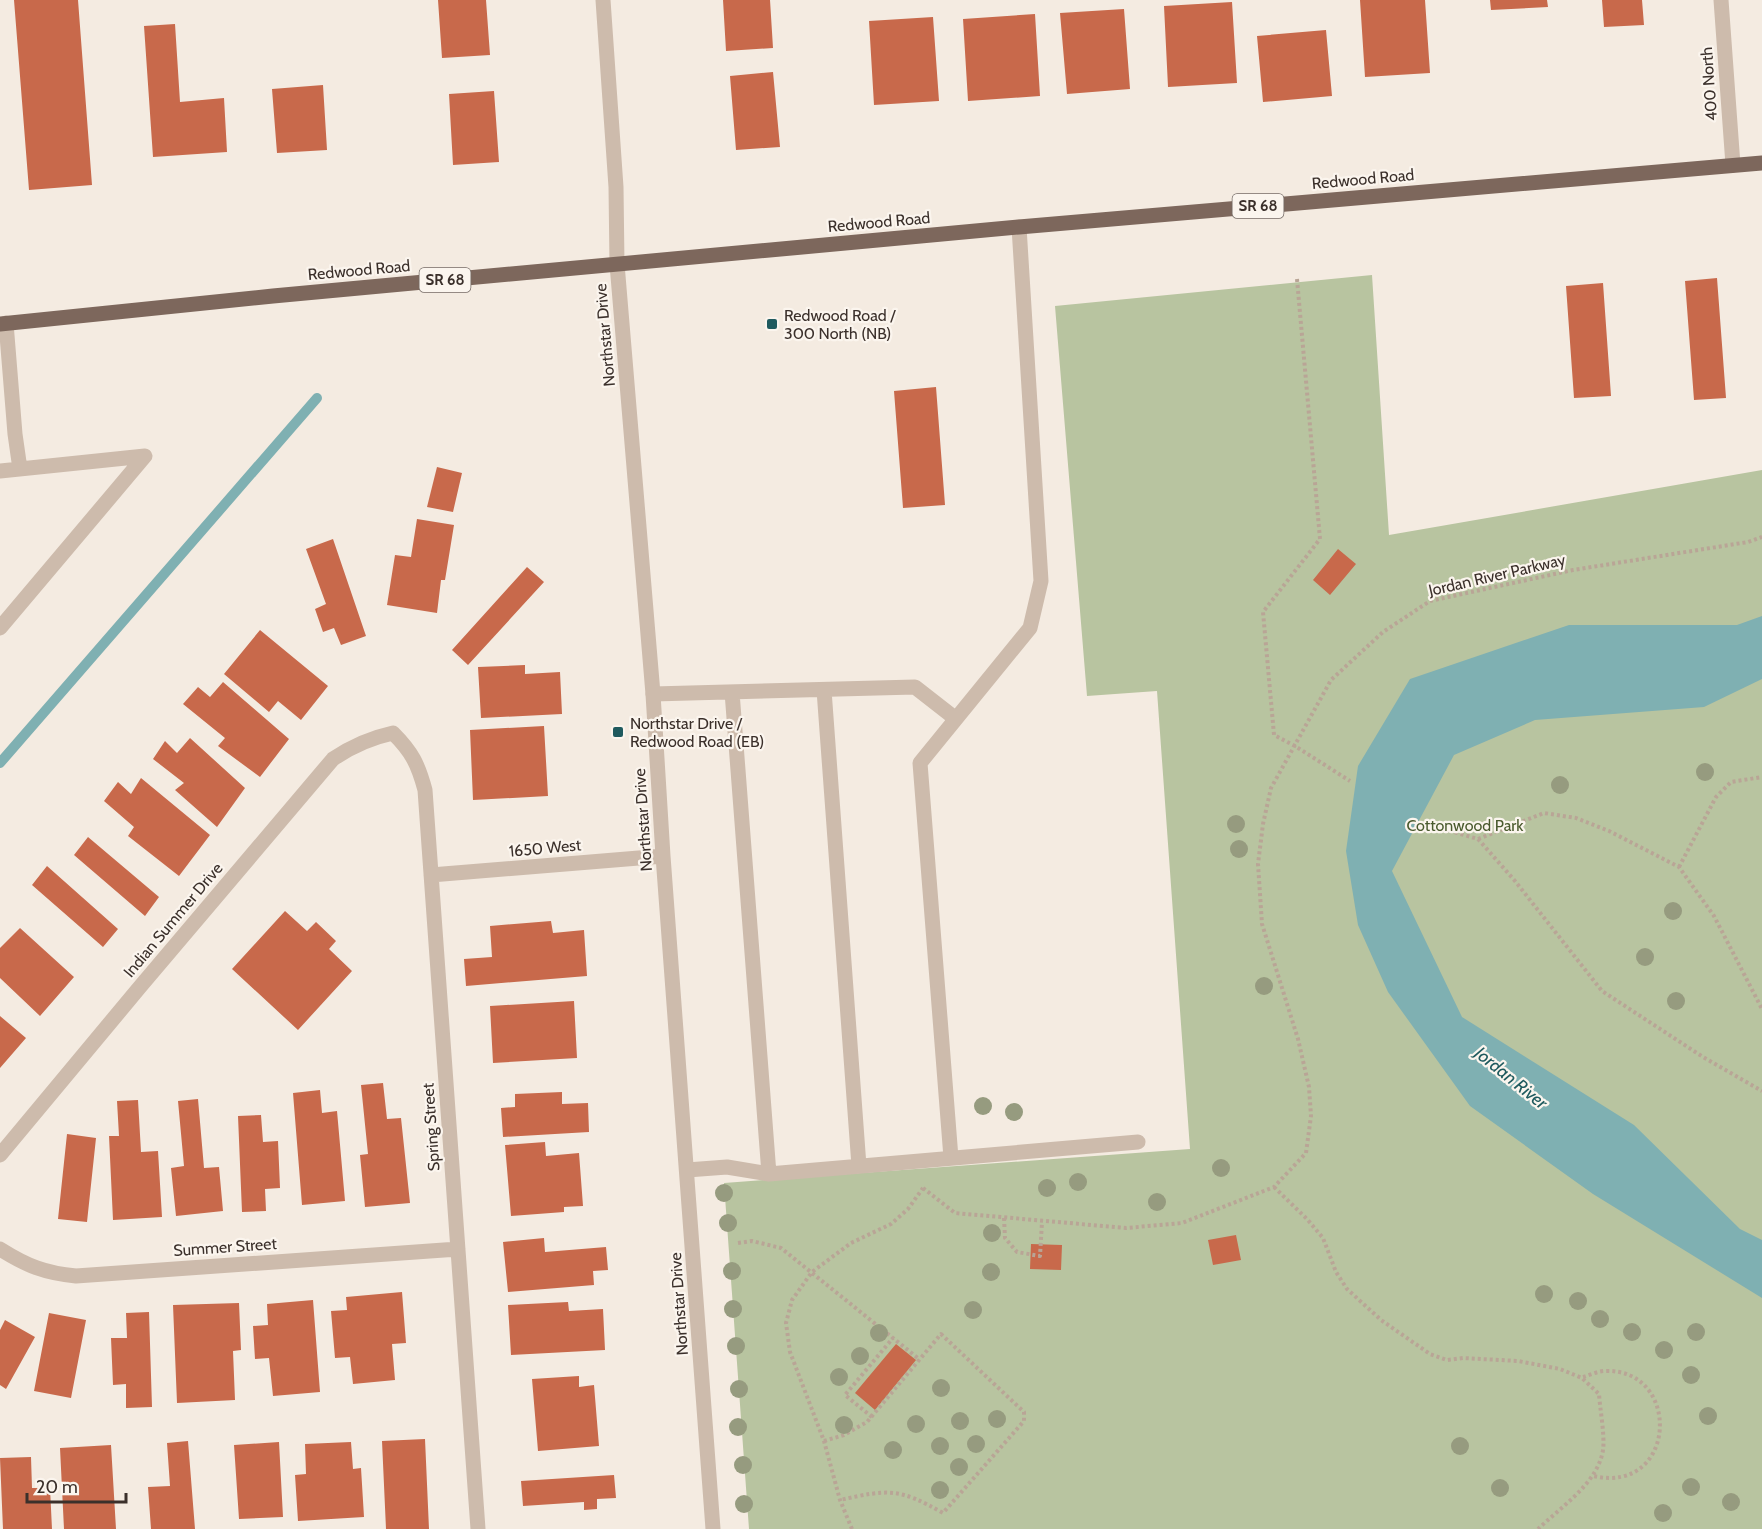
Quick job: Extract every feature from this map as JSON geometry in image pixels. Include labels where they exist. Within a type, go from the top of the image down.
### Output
[{"type":"main road","name":"Redwood Road","points":[[3,323],[1019,227],[1762,163]]},
{"type":"street","name":"Northstar Drive","points":[[603,0],[616,187],[617,264],[652,694],[713,1529]]},
{"type":"street","name":"400 North","points":[[1721,0],[1733,165]]},
{"type":"street","points":[[951,1158],[920,763],[1030,628],[1041,580],[1019,227]]},
{"type":"street","points":[[3,323],[20,469]]},
{"type":"street","points":[[0,471],[145,456],[0,628]]},
{"type":"street","points":[[652,694],[915,687],[956,719]]},
{"type":"street","points":[[824,690],[859,1166]]},
{"type":"street","points":[[732,692],[769,1174]]},
{"type":"street","name":"Spring Street","points":[[393,733],[409,748],[419,769],[424,790],[478,1529]]},
{"type":"street","name":"Indian Summer Drive","points":[[0,1155],[333,759],[351,746],[371,737],[393,733]]},
{"type":"street","name":"1650 West","points":[[431,875],[663,856]]},
{"type":"street","points":[[687,1170],[727,1167],[769,1174],[1138,1142]]},
{"type":"street","name":"Summer Street","points":[[0,1250],[41,1271],[76,1276],[458,1249]]},
{"type":"path","points":[[1297,279],[1320,539],[1263,612],[1274,735],[1350,781]]},
{"type":"path","name":"Jordan River Parkway","points":[[1274,1187],[1306,1153],[1311,1116],[1309,1087],[1298,1039],[1262,924],[1258,864],[1263,824],[1271,788],[1331,680],[1383,632],[1430,601],[1573,570],[1748,542],[1762,537]]},
{"type":"path","points":[[1679,867],[1716,797],[1731,782],[1762,777]]},
{"type":"path","points":[[1478,838],[1544,813],[1576,818],[1609,831],[1679,867],[1714,916],[1762,1009]]},
{"type":"path","points":[[1426,824],[1478,838],[1602,991],[1703,1057],[1762,1091]]},
{"type":"path","points":[[918,1161],[923,1188],[955,1213],[1042,1222],[1126,1228],[1182,1223],[1274,1187],[1323,1238],[1336,1272],[1347,1289],[1381,1320],[1430,1354],[1447,1360],[1463,1358],[1518,1361],[1560,1369],[1582,1377],[1599,1394],[1603,1450],[1593,1476],[1584,1488],[1538,1529]]},
{"type":"path","points":[[852,1529],[840,1500],[824,1441],[790,1352],[786,1323],[792,1300],[812,1272],[851,1243],[891,1224],[908,1209],[923,1188]]},
{"type":"path","points":[[1004,1218],[1005,1238],[1017,1252],[1040,1256],[1042,1222]]},
{"type":"path","points":[[738,1243],[752,1241],[781,1248],[919,1359]]},
{"type":"path","points":[[824,1441],[844,1436],[867,1422],[941,1334],[1024,1412],[1024,1421],[944,1513],[919,1499],[892,1492],[876,1492],[840,1500]]},
{"type":"path","points":[[872,1417],[845,1395],[894,1338]]},
{"type":"path","points":[[1582,1377],[1603,1371],[1631,1376],[1650,1394],[1661,1419],[1661,1432],[1657,1447],[1641,1467],[1619,1478],[1607,1479],[1593,1476]]},
{"type":"green space","name":"Cottonwood Park","points":[[1372,275],[1389,535],[1762,470],[1762,1529],[749,1529],[724,1183],[1190,1149],[1157,691],[1087,696],[1055,306]]},
{"type":"water","name":"Jordan River","points":[[1762,616],[1762,679],[1704,707],[1535,720],[1454,755],[1392,871],[1462,1017],[1634,1125],[1740,1229],[1762,1240],[1762,1298],[1593,1194],[1470,1106],[1388,992],[1358,925],[1346,851],[1358,766],[1410,679],[1569,625],[1737,625]]},
{"type":"building","points":[[14,0],[78,0],[92,185],[29,190]]},
{"type":"building","points":[[438,0],[486,0],[490,55],[442,58]]},
{"type":"building","points":[[723,0],[770,0],[773,48],[726,51]]},
{"type":"building","points":[[1360,0],[1425,0],[1430,73],[1365,77]]},
{"type":"building","points":[[1490,0],[1547,0],[1548,7],[1491,10]]},
{"type":"building","points":[[1602,0],[1642,0],[1644,25],[1604,27]]},
{"type":"building","points":[[1232,2],[1237,83],[1168,87],[1164,6]]},
{"type":"building","points":[[1124,9],[1130,89],[1067,94],[1060,13]]},
{"type":"building","points":[[1035,14],[1040,96],[968,101],[963,19]]},
{"type":"building","points":[[933,17],[939,101],[874,105],[869,21]]},
{"type":"building","points":[[175,24],[180,102],[224,98],[227,152],[153,157],[144,26]]},
{"type":"building","points":[[1326,30],[1332,96],[1263,102],[1257,36]]},
{"type":"building","points":[[773,72],[780,147],[736,150],[730,76]]},
{"type":"building","points":[[323,85],[327,150],[277,153],[272,89]]},
{"type":"building","points":[[494,91],[499,162],[453,165],[449,94]]},
{"type":"building","points":[[1717,278],[1726,398],[1694,400],[1685,281]]},
{"type":"building","points":[[1603,283],[1611,396],[1574,398],[1566,286]]},
{"type":"building","points":[[936,387],[945,505],[903,508],[894,391]]},
{"type":"building","points":[[437,467],[462,473],[453,512],[427,507]]},
{"type":"building","points":[[417,519],[454,525],[445,580],[441,580],[437,613],[387,605],[395,555],[411,557]]},
{"type":"building","points":[[333,539],[366,636],[341,645],[334,628],[323,632],[315,609],[326,604],[306,549]]},
{"type":"building","points":[[1338,549],[1356,564],[1330,595],[1313,580]]},
{"type":"building","points":[[527,567],[544,582],[468,665],[452,650]]},
{"type":"building","points":[[260,630],[328,686],[301,720],[278,701],[269,712],[224,674]]},
{"type":"building","points":[[525,665],[525,674],[560,672],[562,714],[481,718],[478,667]]},
{"type":"building","points":[[223,682],[289,739],[260,777],[218,746],[225,738],[183,704],[198,687],[210,697]]},
{"type":"building","points":[[544,726],[548,796],[473,800],[470,730]]},
{"type":"building","points":[[190,738],[245,788],[217,827],[175,790],[184,783],[153,759],[165,741],[177,753]]},
{"type":"building","points":[[141,778],[210,835],[179,876],[128,836],[134,827],[104,801],[118,782],[131,794]]},
{"type":"building","points":[[88,837],[159,897],[145,916],[74,855]]},
{"type":"building","points":[[47,866],[118,929],[103,947],[32,885]]},
{"type":"building","points":[[285,911],[307,931],[316,922],[336,941],[329,949],[352,971],[298,1030],[232,969]]},
{"type":"building","points":[[551,921],[553,933],[584,930],[587,976],[466,986],[464,959],[492,957],[490,926]]},
{"type":"building","points":[[20,928],[74,977],[40,1016],[0,978],[0,948]]},
{"type":"building","points":[[574,1001],[577,1058],[493,1063],[490,1006]]},
{"type":"building","points":[[0,1016],[26,1038],[0,1068]]},
{"type":"building","points":[[383,1083],[387,1119],[401,1118],[410,1203],[365,1207],[360,1155],[368,1154],[361,1085]]},
{"type":"building","points":[[320,1090],[322,1113],[337,1111],[345,1201],[302,1205],[293,1093]]},
{"type":"building","points":[[562,1092],[562,1104],[588,1103],[589,1132],[503,1137],[501,1108],[515,1107],[515,1094]]},
{"type":"building","points":[[198,1099],[204,1168],[219,1167],[223,1211],[176,1216],[171,1168],[184,1166],[178,1101]]},
{"type":"building","points":[[138,1100],[141,1152],[158,1151],[162,1217],[113,1220],[109,1136],[119,1136],[117,1101]]},
{"type":"building","points":[[261,1115],[263,1142],[278,1141],[280,1188],[265,1189],[266,1211],[242,1212],[238,1116]]},
{"type":"building","points":[[67,1134],[96,1138],[87,1222],[58,1219]]},
{"type":"building","points":[[545,1142],[546,1156],[579,1153],[583,1206],[564,1207],[564,1212],[511,1216],[505,1145]]},
{"type":"building","points":[[1236,1235],[1241,1260],[1213,1265],[1208,1240]]},
{"type":"building","points":[[544,1238],[545,1252],[606,1247],[608,1270],[593,1271],[594,1285],[508,1292],[503,1242]]},
{"type":"building","points":[[1031,1244],[1062,1245],[1061,1270],[1030,1269]]},
{"type":"building","points":[[402,1292],[406,1343],[392,1344],[395,1380],[353,1384],[350,1357],[335,1358],[331,1311],[347,1310],[346,1297]]},
{"type":"building","points":[[313,1300],[320,1392],[273,1396],[269,1358],[255,1359],[253,1326],[268,1325],[267,1304]]},
{"type":"building","points":[[568,1302],[569,1311],[603,1309],[605,1350],[511,1355],[508,1305]]},
{"type":"building","points":[[239,1303],[241,1350],[233,1351],[235,1400],[177,1403],[173,1305]]},
{"type":"building","points":[[149,1312],[152,1407],[126,1408],[126,1384],[113,1385],[111,1338],[127,1338],[126,1313]]},
{"type":"building","points":[[49,1313],[86,1320],[71,1398],[34,1391]]},
{"type":"building","points":[[5,1320],[35,1337],[6,1389],[0,1385],[0,1330]]},
{"type":"building","points":[[896,1344],[916,1360],[875,1410],[855,1393]]},
{"type":"building","points":[[579,1376],[579,1387],[594,1385],[599,1446],[538,1451],[532,1379]]},
{"type":"building","points":[[425,1439],[429,1529],[386,1529],[382,1441]]},
{"type":"building","points":[[188,1441],[195,1529],[151,1529],[148,1487],[170,1486],[167,1443]]},
{"type":"building","points":[[279,1442],[283,1517],[239,1519],[234,1445]]},
{"type":"building","points":[[351,1442],[353,1469],[361,1468],[364,1517],[298,1521],[295,1475],[306,1474],[305,1444]]},
{"type":"building","points":[[111,1445],[116,1529],[64,1529],[60,1448]]},
{"type":"building","points":[[31,1457],[32,1488],[50,1488],[52,1529],[3,1529],[0,1458]]},
{"type":"building","points":[[614,1475],[616,1498],[597,1499],[597,1509],[584,1510],[584,1502],[523,1506],[521,1481]]},
{"type":"waterway","points":[[0,763],[317,398]]},
{"type":"place","name":"Redwood Road / 300 North (NB)","points":[[772,324]]},
{"type":"place","name":"Northstar Drive / Redwood Road (EB)","points":[[618,732]]}]
